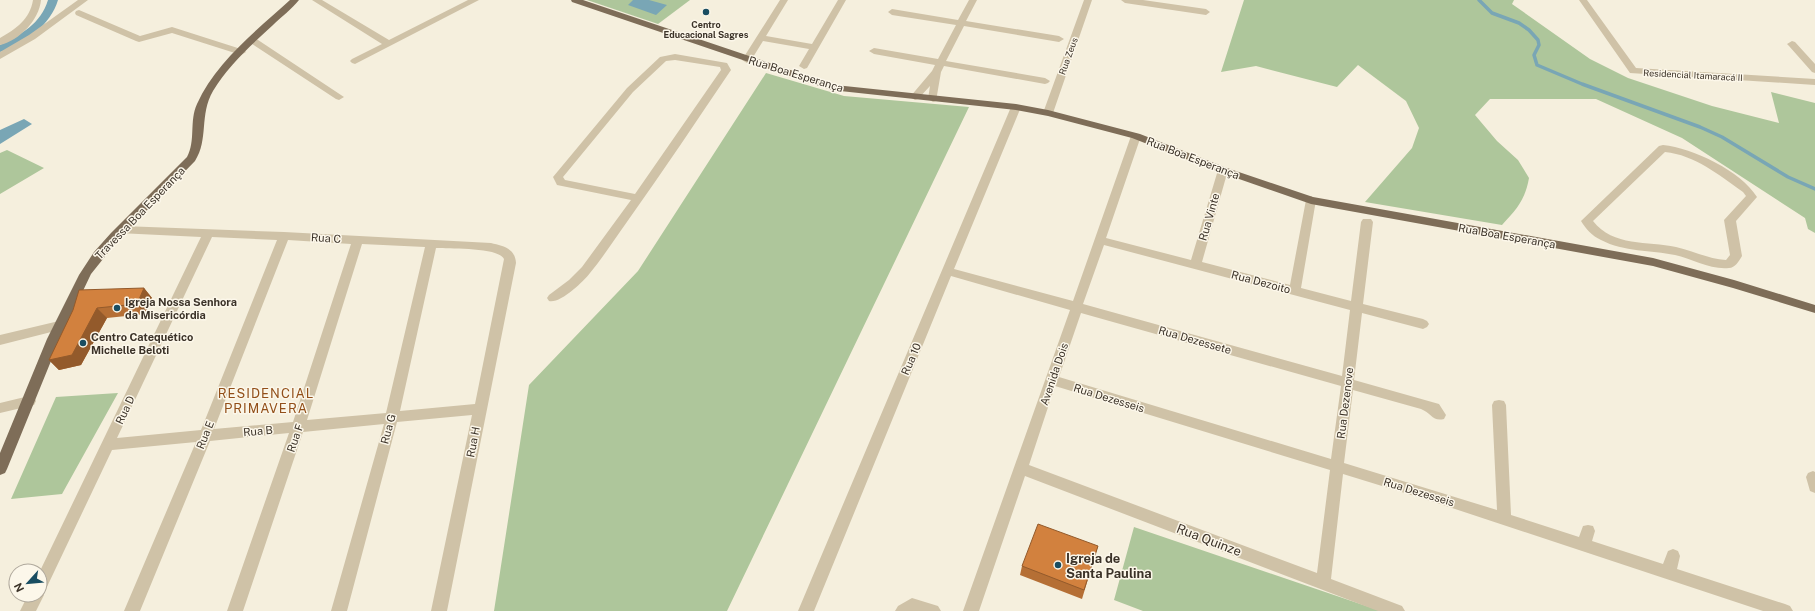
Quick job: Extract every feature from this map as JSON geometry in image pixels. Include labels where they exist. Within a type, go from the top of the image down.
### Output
[{"type":"main road","name":"Travessa Boa Esperança","points":[[0,469],[6,444],[29,401],[59,326],[80,281],[102,250],[190,159],[196,149],[201,107],[218,77],[252,40],[295,0]]},
{"type":"main road","name":"Rua Boa Esperança","points":[[575,0],[747,60],[834,88],[1016,107],[1048,113],[1136,136],[1222,170],[1311,200],[1380,214],[1655,258],[1815,309]]},
{"type":"street","points":[[0,42],[31,20],[36,10],[37,0]]},
{"type":"street","points":[[0,56],[32,37],[84,0]]},
{"type":"street","points":[[316,0],[389,44]]},
{"type":"street","points":[[455,0],[465,5]]},
{"type":"street","points":[[355,61],[475,0]]},
{"type":"street","points":[[747,60],[762,38],[784,0]]},
{"type":"street","points":[[804,66],[842,0]]},
{"type":"street","points":[[915,97],[939,68],[973,0]]},
{"type":"street","name":"Rua Zeus","points":[[1048,113],[1088,0]]},
{"type":"street","points":[[1130,0],[1206,12]]},
{"type":"street","name":"Residencial Itamaracá II","points":[[1584,0],[1633,72],[1815,82]]},
{"type":"street","points":[[892,12],[1060,39]]},
{"type":"street","points":[[79,13],[139,39],[172,30],[242,52]]},
{"type":"street","points":[[762,38],[815,47]]},
{"type":"street","points":[[252,40],[339,97]]},
{"type":"street","points":[[1792,44],[1815,70]]},
{"type":"street","points":[[874,51],[939,68],[1045,81]]},
{"type":"street","points":[[721,64],[730,54]]},
{"type":"street","points":[[553,298],[573,284],[586,270],[638,198],[726,70],[721,64],[675,57],[664,59],[630,90],[558,177],[561,183],[638,198]]},
{"type":"street","points":[[933,99],[939,68]]},
{"type":"street","name":"Rua 10","points":[[806,611],[1016,107]]},
{"type":"street","name":"Avenida Dois","points":[[971,611],[1136,136]]},
{"type":"street","points":[[1663,148],[1683,151],[1712,166],[1747,189],[1752,197],[1730,220],[1736,256],[1728,264],[1717,264],[1674,251],[1619,243],[1591,228],[1587,221],[1663,148]]},
{"type":"street","name":"Rua Vinte","points":[[1196,264],[1222,170]]},
{"type":"street","points":[[1296,291],[1311,200]]},
{"type":"street","name":"Rua Dezenove","points":[[1324,583],[1367,222]]},
{"type":"street","name":"Rua C","points":[[122,230],[284,236],[491,247],[504,250],[510,258],[508,273]]},
{"type":"street","name":"Rua D","points":[[48,569],[208,234]]},
{"type":"street","name":"Rua E","points":[[132,611],[205,436],[284,236]]},
{"type":"street","name":"Rua F","points":[[235,611],[298,427],[358,240]]},
{"type":"street","name":"Rua Dezoito","points":[[1100,240],[1423,324]]},
{"type":"street","name":"Rua G","points":[[339,611],[392,417],[432,245]]},
{"type":"street","name":"Rua Dezessete","points":[[948,272],[1077,306],[1348,382],[1423,404],[1434,408],[1439,415]]},
{"type":"street","name":"Rua H","points":[[439,611],[508,273]]},
{"type":"street","points":[[0,340],[59,326]]},
{"type":"street","name":"Rua Dezesseis","points":[[1051,380],[1504,519],[1785,611]]},
{"type":"street","points":[[0,408],[29,401]]},
{"type":"street","points":[[1499,405],[1504,519]]},
{"type":"street","name":"Rua B","points":[[108,445],[480,408]]},
{"type":"street","name":"Rua Quinze","points":[[1021,468],[1397,611]]},
{"type":"street","points":[[1584,545],[1588,531]]},
{"type":"street","points":[[1668,572],[1673,556]]},
{"type":"street","points":[[910,608],[933,611]]},
{"type":"green space","points":[[587,0],[690,0],[658,24]]},
{"type":"green space","points":[[1244,0],[1514,0],[1512,4],[1590,59],[1628,78],[1712,106],[1779,123],[1771,92],[1815,103],[1815,233],[1808,229],[1805,218],[1682,138],[1596,99],[1490,99],[1475,115],[1497,141],[1518,160],[1529,178],[1520,204],[1502,225],[1365,202],[1412,148],[1419,128],[1406,101],[1358,65],[1337,87],[1256,66],[1221,72]]},
{"type":"green space","points":[[766,73],[844,96],[969,107],[727,611],[494,611],[529,385],[638,271]]},
{"type":"green space","points":[[7,150],[44,168],[0,194],[0,153]]},
{"type":"green space","points":[[118,393],[62,494],[11,499],[56,397]]},
{"type":"green space","points":[[1134,527],[1381,611],[1143,611],[1114,600]]},
{"type":"water","points":[[633,0],[649,0],[667,5],[656,15],[628,5]]},
{"type":"water","points":[[24,119],[32,124],[0,144],[0,130]]},
{"type":"building","points":[[144,288],[137,304],[97,308],[72,355],[49,360],[73,310],[79,290]]},
{"type":"building","name":"Igreja de Santa Paulina","points":[[1038,524],[1098,546],[1084,590],[1022,566]]},
{"type":"waterway","points":[[0,49],[25,36],[40,24],[46,17],[53,0]]},
{"type":"waterway","points":[[1479,0],[1492,13],[1519,23],[1529,30],[1538,40],[1539,45],[1534,55],[1537,65],[1582,84],[1700,127],[1722,137],[1788,177],[1815,189]]},
{"type":"place","name":"Centro Educacional Sagres","points":[[706,12]]},
{"type":"place","name":"Igreja Nossa Senhora da Misericórdia","points":[[117,308]]},
{"type":"place","name":"Centro Catequético Michelle Beloti","points":[[83,343]]},
{"type":"place","name":"Igreja de Santa Paulina","points":[[1058,565]]},
{"type":"district","name":"RESIDENCIAL PRIMAVERA","points":[[266,400]]}]
